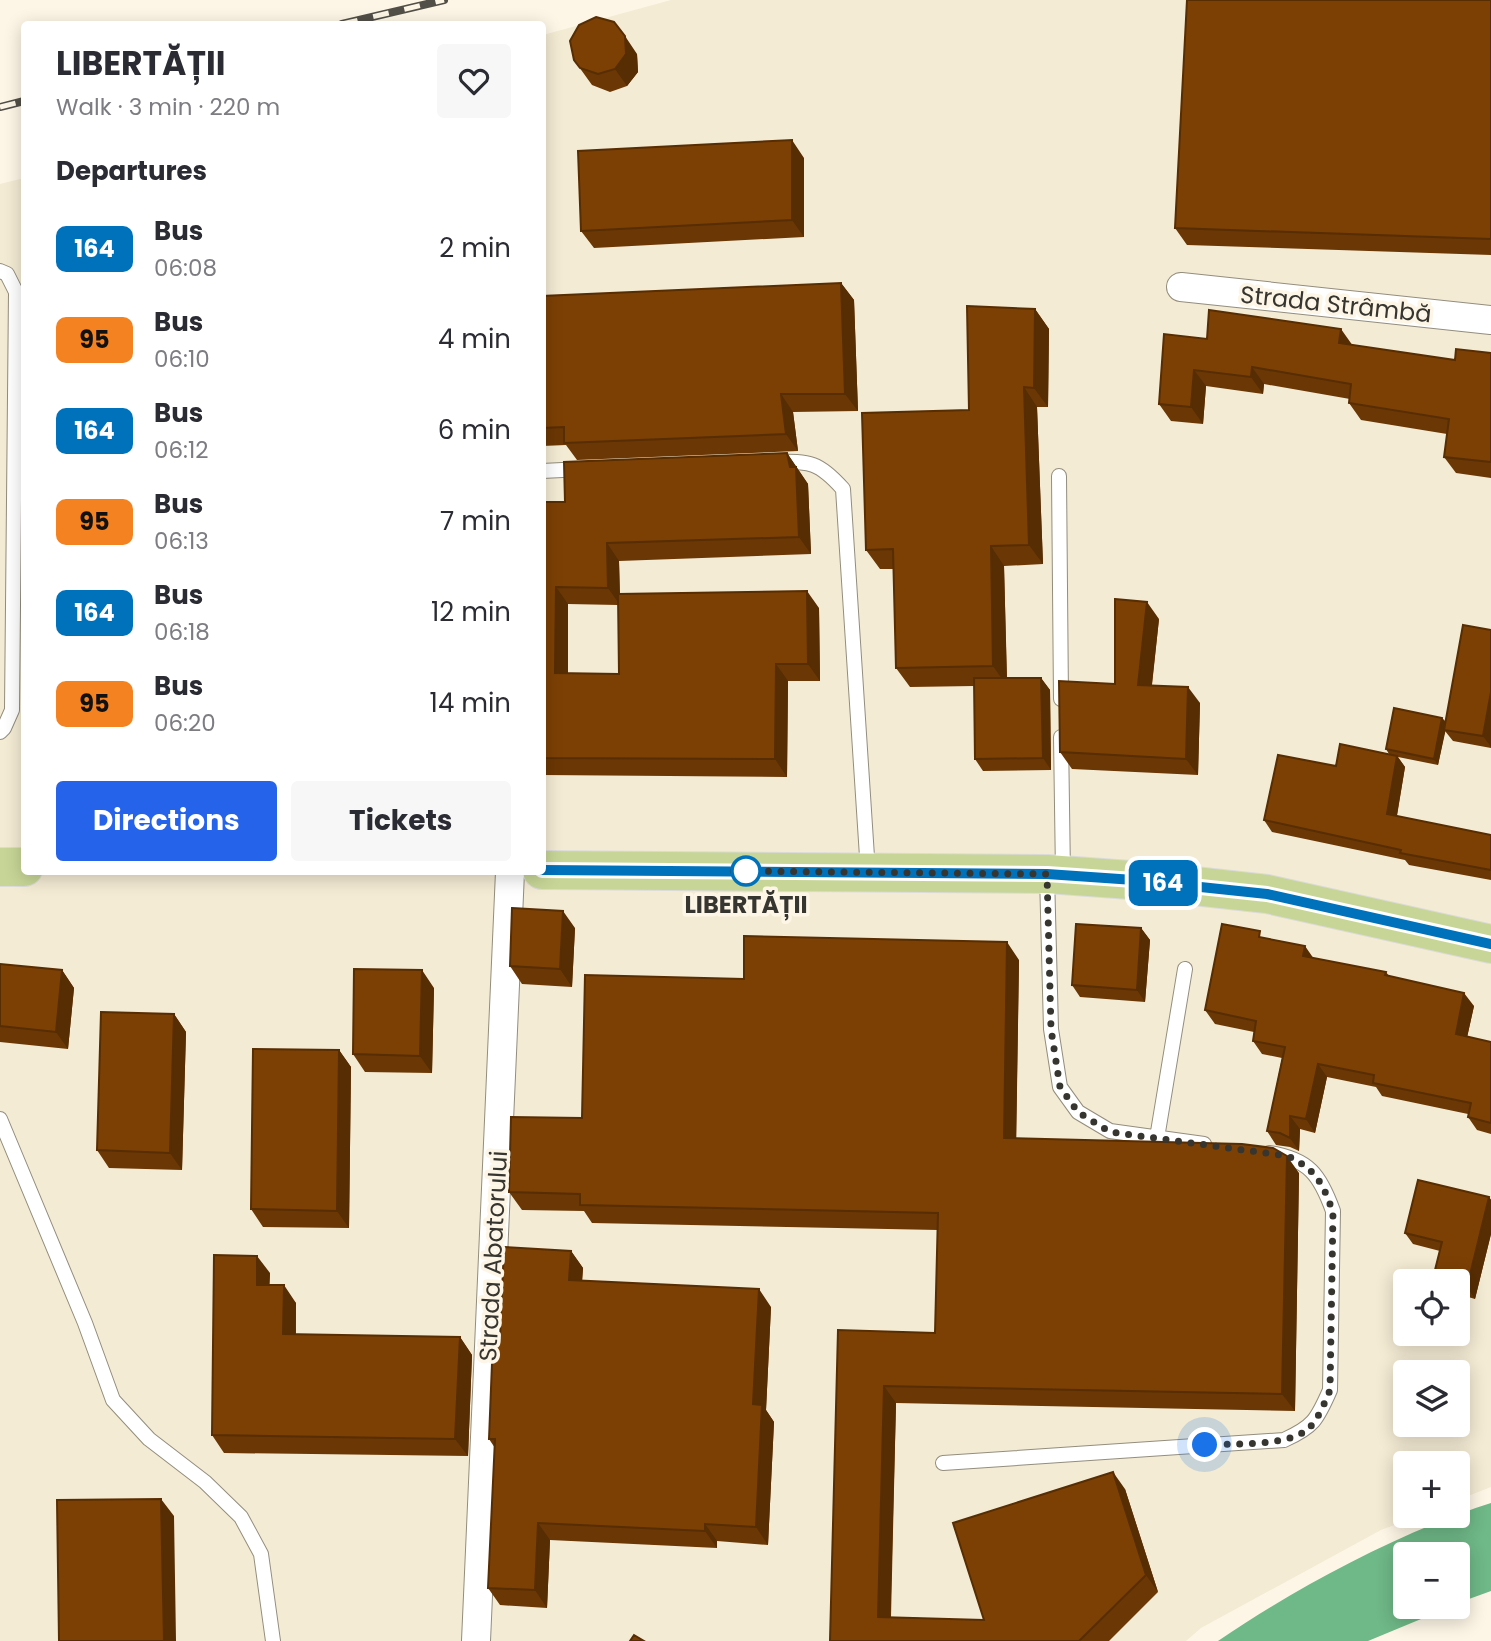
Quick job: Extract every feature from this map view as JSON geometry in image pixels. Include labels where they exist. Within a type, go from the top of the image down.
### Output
[{"type":"main road","points":[[0,867],[21,867]]},
{"type":"main road","points":[[546,870],[1055,874],[1267,894],[1491,944]]},
{"type":"street","name":"Strada Strâmbă","points":[[1181,287],[1491,320]]},
{"type":"street","name":"Strada Abatorului","points":[[476,1641],[510,875]]},
{"type":"lane","points":[[0,271],[7,274],[16,292],[12,710],[0,732]]},
{"type":"lane","points":[[760,463],[801,461],[827,471],[843,489],[868,872]]},
{"type":"lane","points":[[546,471],[597,469]]},
{"type":"lane","points":[[1059,476],[1061,717],[1051,1029],[1060,1087],[1078,1112],[1110,1132],[1223,1147]]},
{"type":"lane","points":[[1157,1138],[1185,969]]},
{"type":"lane","points":[[0,1119],[85,1323],[113,1400],[149,1439],[205,1482],[241,1517],[261,1554],[273,1641]]},
{"type":"lane","points":[[943,1463],[1284,1440],[1308,1429],[1330,1390],[1333,1212],[1324,1186],[1311,1169],[1288,1156],[1249,1151]]},
{"type":"shaded area","points":[[671,0],[1491,0],[1491,1487],[1470,1495],[1470,1451],[1393,1451],[1393,1526],[1201,1628],[1186,1641],[0,1641],[0,184],[21,179],[21,875],[546,875],[546,34]]},
{"type":"shaded area","points":[[1491,1503],[1491,1591],[1470,1599],[1470,1542],[1393,1542],[1393,1619],[1421,1619],[1368,1641],[1218,1641],[1316,1581],[1351,1562],[1386,1545],[1421,1529],[1470,1528],[1470,1510]]},
{"type":"building","points":[[1187,0],[1491,0],[1491,239],[1175,228]]},
{"type":"building","points":[[596,17],[614,22],[625,36],[626,54],[615,69],[598,74],[580,68],[574,60],[570,41],[579,25]]},
{"type":"building","points":[[792,140],[792,220],[581,231],[578,151]]},
{"type":"building","points":[[841,283],[845,394],[781,394],[786,434],[564,443],[564,427],[546,428],[546,296]]},
{"type":"building","points":[[967,306],[1035,309],[1034,388],[1024,387],[1029,545],[991,546],[993,666],[896,668],[893,549],[866,550],[862,413],[969,410]]},
{"type":"building","points":[[1209,310],[1341,329],[1339,343],[1455,360],[1456,349],[1491,353],[1491,462],[1444,457],[1449,419],[1349,403],[1351,384],[1252,367],[1251,377],[1194,370],[1191,407],[1159,404],[1164,334],[1207,339]]},
{"type":"building","points":[[787,453],[790,467],[796,467],[799,537],[607,543],[608,588],[556,587],[555,673],[619,674],[618,594],[807,591],[808,664],[776,664],[775,759],[546,758],[546,502],[565,502],[564,462]]},
{"type":"building","points":[[1115,599],[1147,602],[1138,685],[1188,687],[1186,759],[1060,752],[1059,681],[1115,684]]},
{"type":"building","points":[[1463,625],[1491,630],[1491,692],[1483,736],[1444,730]]},
{"type":"building","points":[[974,678],[1041,678],[1043,758],[975,759]]},
{"type":"building","points":[[1394,708],[1442,718],[1434,759],[1386,749]]},
{"type":"building","points":[[1340,744],[1397,756],[1387,814],[1491,835],[1491,870],[1400,853],[1401,850],[1264,820],[1278,755],[1336,766]]},
{"type":"building","points":[[512,908],[563,911],[560,969],[510,966]]},
{"type":"building","points":[[1076,924],[1141,928],[1137,990],[1072,985]]},
{"type":"building","points":[[1222,924],[1260,931],[1259,937],[1305,946],[1303,956],[1386,972],[1385,975],[1464,993],[1456,1034],[1491,1042],[1491,1123],[1468,1117],[1471,1103],[1373,1083],[1374,1075],[1318,1064],[1306,1119],[1290,1116],[1290,1138],[1267,1131],[1285,1047],[1253,1041],[1256,1021],[1205,1010]]},
{"type":"building","points":[[744,936],[1007,942],[1004,1138],[1242,1144],[1273,1148],[1287,1156],[1282,1394],[884,1386],[878,1617],[984,1620],[953,1523],[1113,1472],[1146,1575],[1079,1641],[830,1641],[838,1330],[935,1333],[938,1213],[580,1205],[580,1194],[509,1192],[511,1117],[582,1118],[585,975],[744,979]]},
{"type":"building","points":[[0,964],[62,970],[56,1032],[0,1026]]},
{"type":"building","points":[[354,969],[422,970],[420,1056],[353,1054]]},
{"type":"building","points":[[101,1012],[174,1014],[170,1153],[97,1150]]},
{"type":"building","points":[[253,1049],[339,1050],[337,1211],[251,1209]]},
{"type":"building","points":[[1418,1180],[1489,1197],[1470,1275],[1470,1269],[1435,1269],[1442,1242],[1405,1233]]},
{"type":"building","points":[[504,1247],[571,1251],[569,1280],[759,1289],[753,1404],[762,1405],[756,1527],[705,1524],[705,1531],[538,1523],[535,1590],[488,1588],[495,1439],[489,1439],[493,1338],[500,1338]]},
{"type":"building","points":[[214,1255],[257,1256],[257,1285],[284,1285],[283,1334],[460,1337],[455,1439],[212,1435]]},
{"type":"building","points":[[161,1499],[164,1641],[59,1641],[57,1500]]},
{"type":"building","points":[[634,1635],[644,1641],[630,1641]]},
{"type":"railway","points":[[355,21],[444,0]]},
{"type":"railway","points":[[0,107],[21,102]]},
{"type":"bus line","name":"164","points":[[546,870],[1047,874],[1134,880],[1267,894],[1491,944]]},
{"type":"place","name":"LIBERTĂȚII","points":[[746,871]]},
{"type":"route","points":[[746,871],[732,871],[1047,874],[1051,1029],[1060,1087],[1078,1112],[1110,1132],[1288,1156],[1311,1169],[1324,1186],[1333,1212],[1330,1390],[1308,1429],[1284,1440],[1205,1445]]}]
